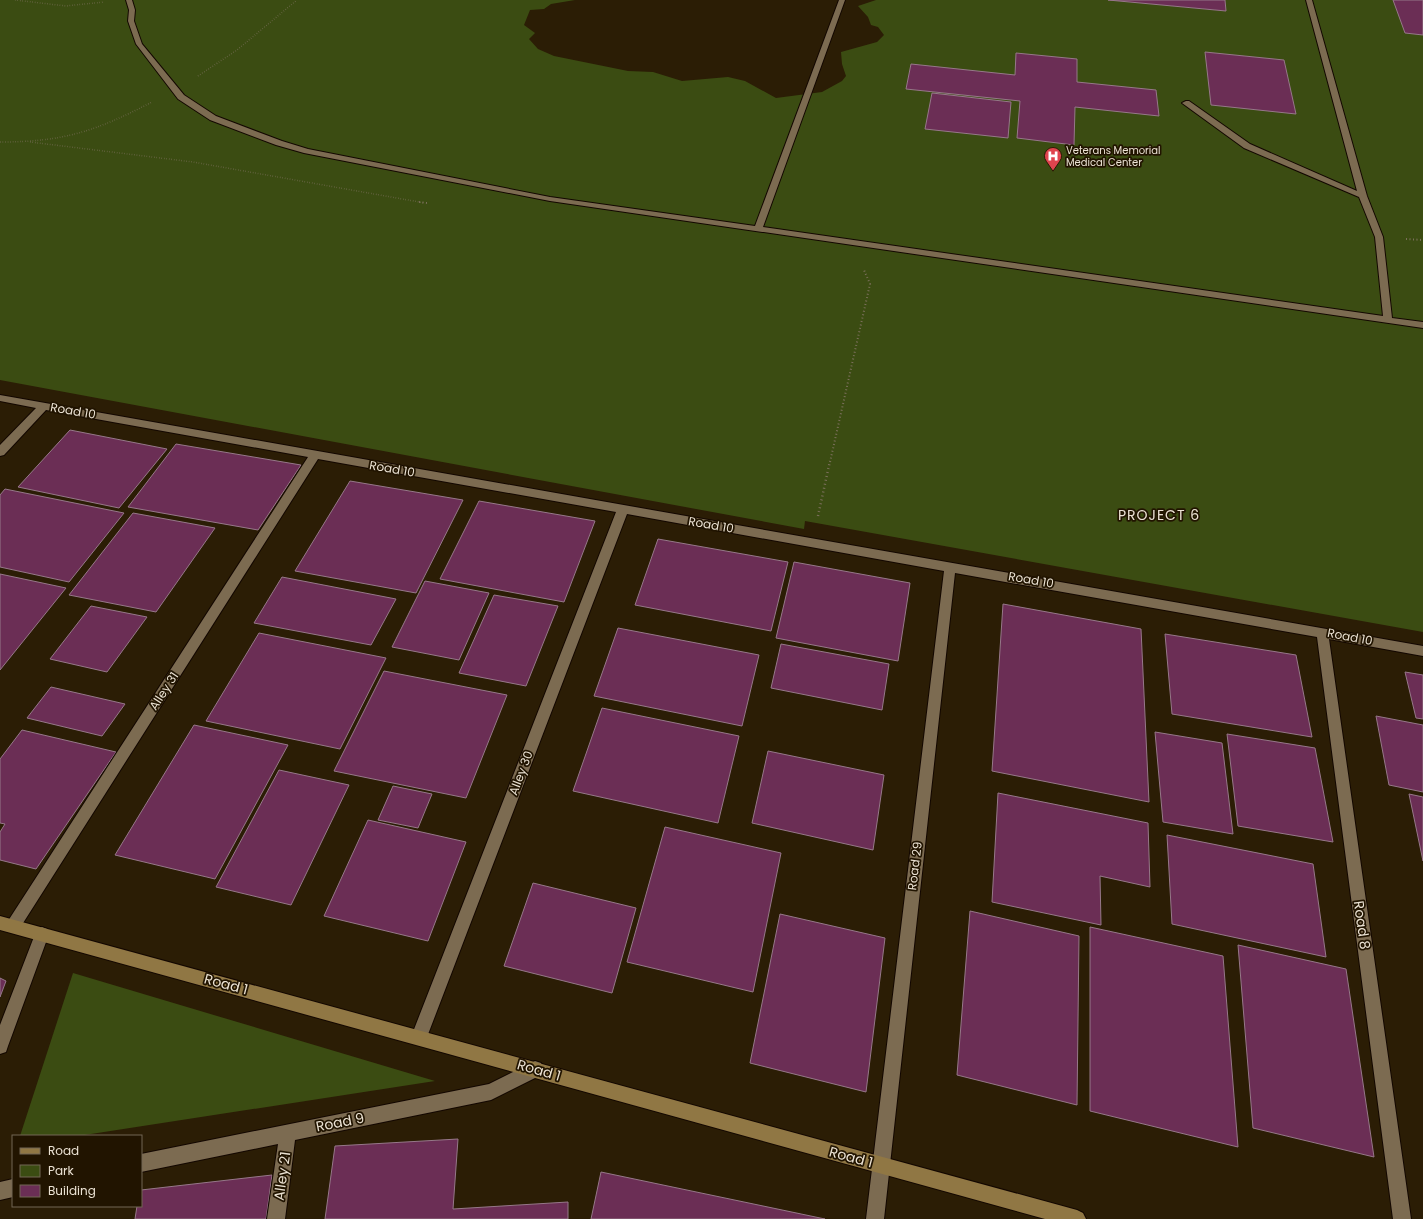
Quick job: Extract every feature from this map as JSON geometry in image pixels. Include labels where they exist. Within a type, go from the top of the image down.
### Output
[{"type":"main road","name":"Road 1","points":[[7,925],[1077,1219]]},
{"type":"street","points":[[129,0],[132,10],[131,21],[139,44],[181,97],[212,118],[307,151],[550,199],[1423,325]]},
{"type":"street","points":[[758,230],[842,0]]},
{"type":"street","points":[[1309,0],[1363,196],[1378,237],[1388,320]]},
{"type":"street","points":[[1186,103],[1247,146],[1363,196]]},
{"type":"street","name":"Road 10","points":[[0,398],[1423,651]]},
{"type":"street","points":[[0,452],[44,406]]},
{"type":"street","name":"Alley 31","points":[[7,925],[315,455]]},
{"type":"street","name":"Alley 30","points":[[419,1037],[623,509]]},
{"type":"street","name":"Road 29","points":[[875,1219],[950,566]]},
{"type":"street","name":"Road 8","points":[[1322,632],[1402,1219]]},
{"type":"street","points":[[0,1046],[42,934]]},
{"type":"street","name":"Road 9","points":[[142,1163],[490,1092],[535,1069]]},
{"type":"street","name":"Alley 21","points":[[276,1219],[288,1133]]},
{"type":"street","points":[[0,1191],[12,1188]]},
{"type":"path","points":[[15,0],[66,6],[129,0]]},
{"type":"path","points":[[30,142],[193,162],[428,203]]},
{"type":"path","points":[[812,542],[870,284],[865,270],[858,269]]},
{"type":"green space","points":[[0,0],[575,0],[551,4],[544,9],[530,10],[524,25],[535,33],[529,39],[538,49],[554,56],[628,71],[653,72],[682,81],[728,77],[745,81],[776,98],[822,92],[842,81],[846,76],[842,64],[841,52],[877,42],[884,35],[878,27],[871,25],[868,17],[858,6],[876,0],[1108,0],[1226,11],[1225,0],[1393,0],[1423,35],[1423,632],[805,521],[804,529],[0,380]]},
{"type":"green space","points":[[73,973],[435,1081],[84,1135],[20,1135]]},
{"type":"building","points":[[1108,0],[1225,0],[1226,11]]},
{"type":"building","points":[[1393,0],[1423,0],[1423,35],[1405,33]]},
{"type":"building","points":[[1205,52],[1284,60],[1296,114],[1211,105]]},
{"type":"building","points":[[1016,53],[1077,59],[1077,82],[1156,90],[1159,116],[1075,107],[1074,145],[1017,138],[1020,101],[906,89],[911,64],[1015,75]]},
{"type":"building","points":[[932,93],[1011,102],[1008,138],[925,129]]},
{"type":"building","points":[[70,430],[167,449],[119,508],[18,487]]},
{"type":"building","points":[[176,444],[301,465],[258,530],[128,507]]},
{"type":"building","points":[[350,481],[463,500],[416,593],[295,571]]},
{"type":"building","points":[[5,489],[124,513],[69,582],[0,567],[0,495]]},
{"type":"building","points":[[479,501],[595,521],[564,602],[440,579]]},
{"type":"building","points":[[133,513],[215,528],[156,612],[69,595]]},
{"type":"building","points":[[658,539],[788,562],[771,631],[635,605]]},
{"type":"building","points":[[794,562],[910,583],[898,661],[776,638]]},
{"type":"building","points":[[0,574],[66,588],[0,670]]},
{"type":"building","points":[[282,577],[396,599],[371,645],[254,623]]},
{"type":"building","points":[[425,581],[489,593],[459,660],[392,647]]},
{"type":"building","points":[[494,595],[558,606],[526,686],[459,673]]},
{"type":"building","points":[[1003,604],[1141,629],[1149,802],[992,771]]},
{"type":"building","points":[[91,606],[147,617],[107,672],[50,659]]},
{"type":"building","points":[[618,628],[759,655],[742,726],[594,696]]},
{"type":"building","points":[[259,633],[386,658],[340,749],[206,721]]},
{"type":"building","points":[[1165,634],[1296,655],[1312,737],[1172,714]]},
{"type":"building","points":[[781,644],[889,664],[882,710],[771,688]]},
{"type":"building","points":[[384,671],[507,695],[466,798],[334,771]]},
{"type":"building","points":[[1405,672],[1423,675],[1423,719],[1416,718]]},
{"type":"building","points":[[51,687],[125,704],[102,736],[27,718]]},
{"type":"building","points":[[602,708],[739,736],[718,823],[573,791]]},
{"type":"building","points":[[1376,716],[1423,725],[1423,792],[1389,785]]},
{"type":"building","points":[[194,725],[288,745],[215,879],[115,855]]},
{"type":"building","points":[[22,730],[116,752],[36,869],[0,860],[0,832],[5,824],[0,823],[0,759]]},
{"type":"building","points":[[1155,732],[1222,743],[1233,834],[1163,822]]},
{"type":"building","points":[[1227,734],[1315,748],[1333,842],[1238,826]]},
{"type":"building","points":[[768,751],[884,775],[873,850],[752,823]]},
{"type":"building","points":[[279,770],[349,785],[291,905],[216,887]]},
{"type":"building","points":[[393,786],[432,794],[418,828],[378,820]]},
{"type":"building","points":[[998,793],[1148,823],[1150,887],[1100,876],[1101,925],[992,902]]},
{"type":"building","points":[[1409,794],[1423,797],[1423,861]]},
{"type":"building","points":[[368,820],[466,842],[428,941],[324,916]]},
{"type":"building","points":[[665,827],[781,853],[753,992],[627,962]]},
{"type":"building","points":[[1167,835],[1313,864],[1326,957],[1172,924]]},
{"type":"building","points":[[533,883],[636,908],[612,993],[504,966]]},
{"type":"building","points":[[970,911],[1079,936],[1077,1105],[957,1075]]},
{"type":"building","points":[[780,914],[885,938],[866,1092],[750,1063]]},
{"type":"building","points":[[1090,927],[1223,956],[1238,1147],[1090,1111]]},
{"type":"building","points":[[1238,945],[1346,969],[1374,1157],[1253,1128]]},
{"type":"building","points":[[0,978],[6,981],[0,997]]},
{"type":"building","points":[[458,1139],[453,1209],[568,1202],[568,1219],[325,1219],[335,1146]]},
{"type":"building","points":[[601,1172],[825,1219],[591,1219]]},
{"type":"building","points":[[272,1175],[266,1219],[135,1219],[137,1207],[142,1207],[142,1190]]},
{"type":"place","name":"Veterans Memorial Medical Center","points":[[1053,171]]},
{"type":"district","name":"PROJECT 6","points":[[1159,515]]}]
